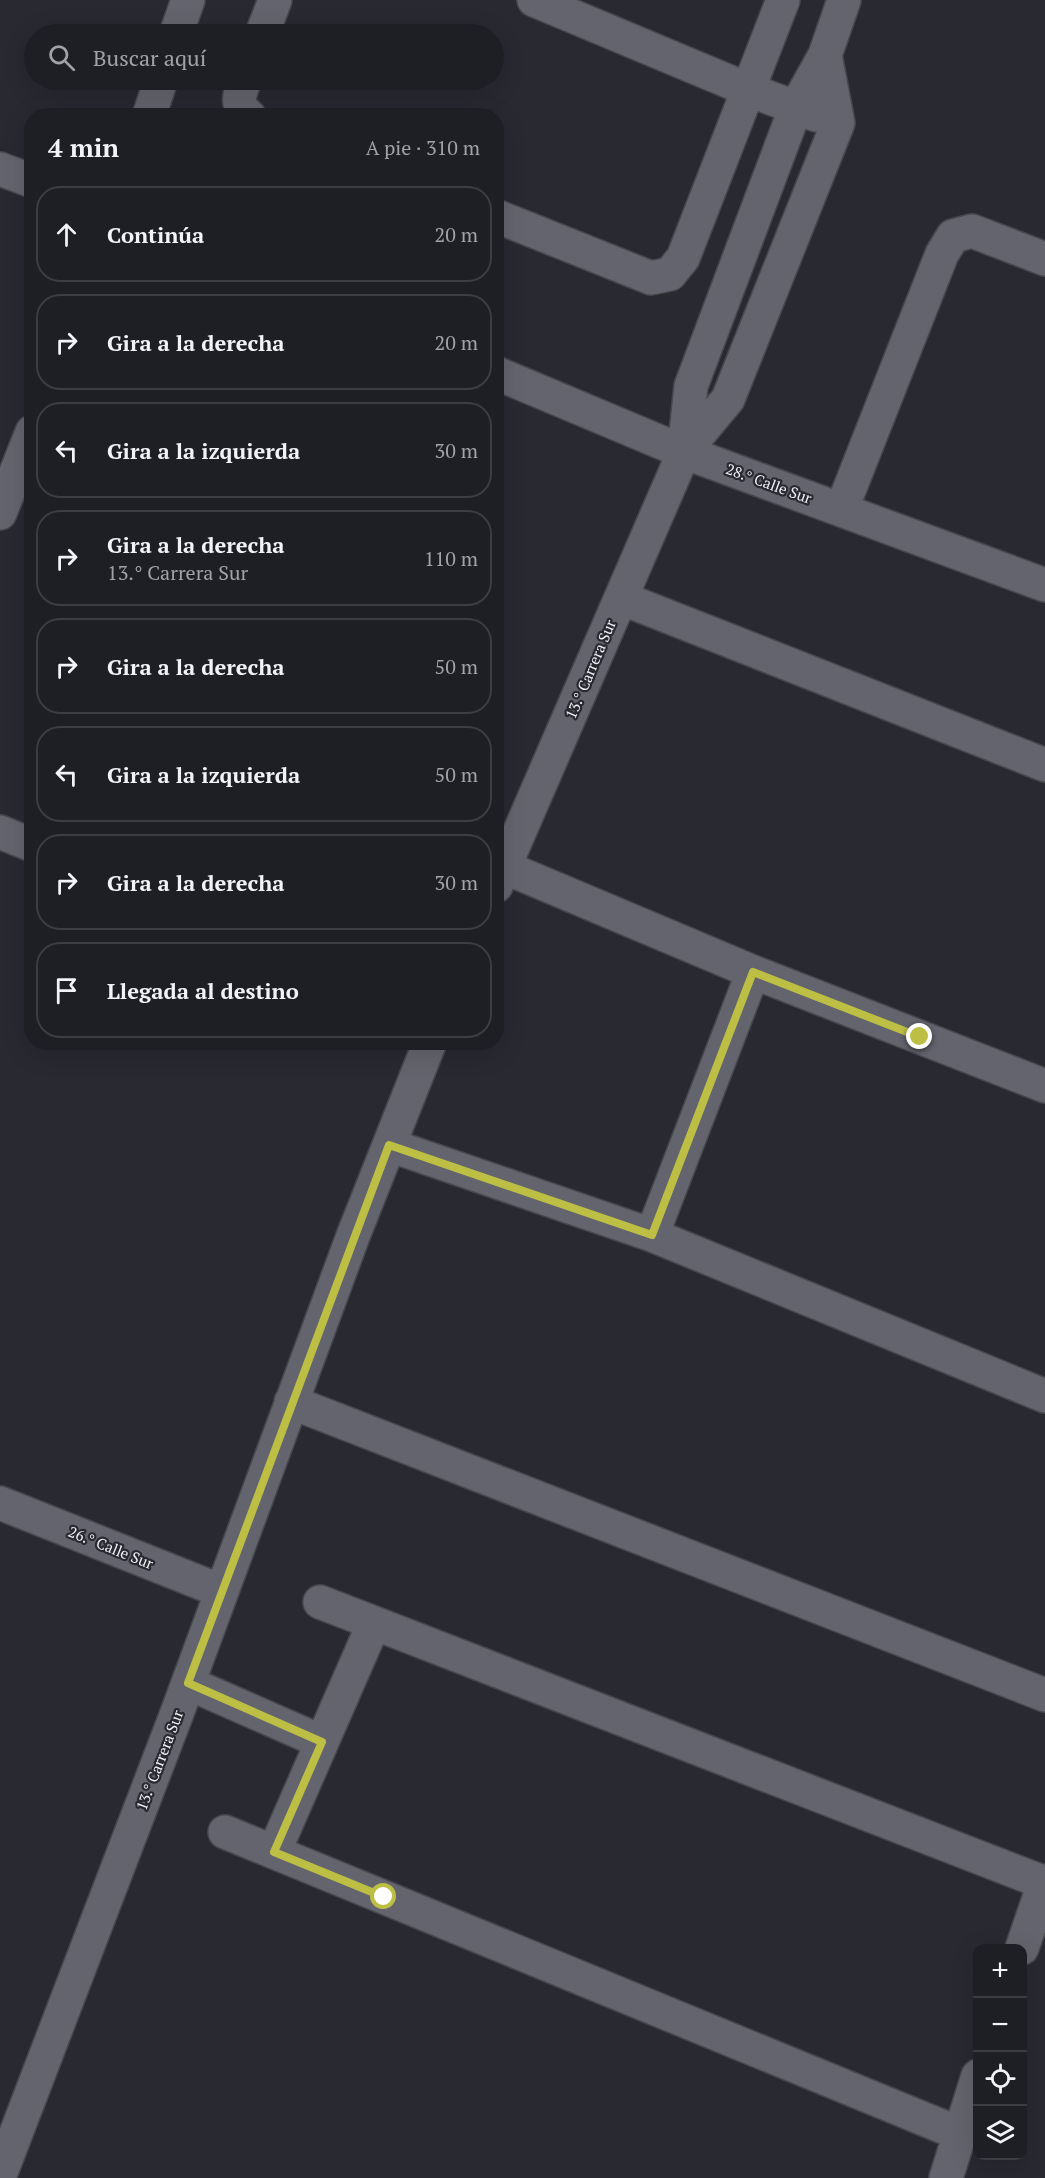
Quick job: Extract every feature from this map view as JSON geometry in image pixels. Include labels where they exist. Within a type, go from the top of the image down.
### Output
[{"type":"street","points":[[180,24],[188,0]]},
{"type":"street","points":[[266,24],[275,0]]},
{"type":"street","points":[[534,0],[749,90],[838,123]]},
{"type":"street","points":[[504,219],[651,278],[670,274],[683,258],[783,0]]},
{"type":"street","points":[[684,452],[691,386],[796,107],[825,55],[844,0]]},
{"type":"street","points":[[684,452],[728,399],[838,123],[825,55]]},
{"type":"street","points":[[152,108],[158,90]]},
{"type":"street","points":[[241,90],[237,98],[241,108]]},
{"type":"street","points":[[0,169],[24,178]]},
{"type":"street","points":[[842,508],[942,254],[953,236],[972,231],[1045,259]]},
{"type":"street","name":"28.° Calle Sur","points":[[504,376],[684,452],[842,508],[1045,585]]},
{"type":"street","points":[[0,513],[24,452]]},
{"type":"street","name":"13.° Carrera Sur","points":[[504,868],[684,452]]},
{"type":"street","points":[[621,598],[1045,765]]},
{"type":"street","points":[[0,832],[24,842]]},
{"type":"street","points":[[504,879],[753,972],[1045,1086]]},
{"type":"street","points":[[652,1235],[753,972]]},
{"type":"street","name":"13.° Carrera Sur","points":[[0,2175],[188,1683],[291,1402],[427,1050]]},
{"type":"street","points":[[389,1145],[652,1235],[1045,1396]]},
{"type":"street","points":[[291,1402],[1045,1695]]},
{"type":"street","name":"26.° Calle Sur","points":[[0,1503],[221,1591]]},
{"type":"street","points":[[320,1602],[1045,1882],[1023,1944]]},
{"type":"street","points":[[274,1852],[374,1623]]},
{"type":"street","points":[[188,1683],[322,1742]]},
{"type":"street","points":[[225,1832],[958,2133]]},
{"type":"street","points":[[946,2178],[973,2090]]},
{"type":"route","points":[[384,1897],[274,1852],[322,1742],[188,1683],[345,1257],[389,1145],[652,1235],[753,972],[920,1037]]}]
